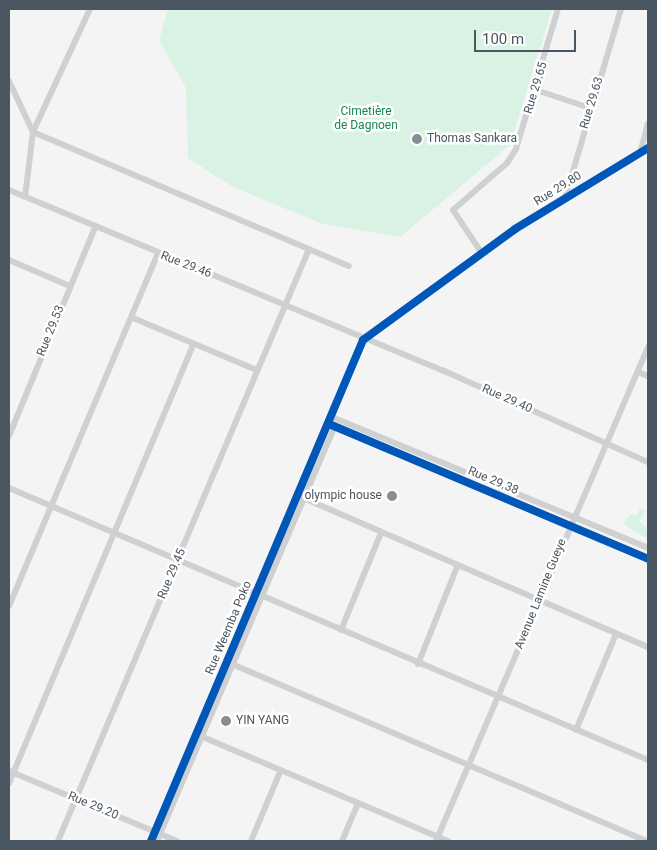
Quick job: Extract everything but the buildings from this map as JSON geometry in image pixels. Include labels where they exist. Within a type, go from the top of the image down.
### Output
[{"type":"street","points":[[26,197],[33,132],[90,9]]},
{"type":"street","name":"Rue 29.65","points":[[481,252],[453,213],[459,201],[511,158],[536,90],[558,9]]},
{"type":"street","name":"Rue 29.63","points":[[565,198],[590,108],[621,9]]},
{"type":"street","points":[[9,81],[33,132],[349,266]]},
{"type":"street","points":[[536,90],[590,108]]},
{"type":"street","points":[[640,153],[648,124]]},
{"type":"street","name":"Rue 29.80","points":[[363,340],[481,252],[648,148]]},
{"type":"street","name":"Rue 29.46","points":[[9,190],[363,340]]},
{"type":"street","name":"Rue 29.53","points":[[9,436],[95,227]]},
{"type":"street","name":"Rue 29.45","points":[[58,841],[179,559],[308,249]]},
{"type":"street","points":[[9,606],[133,318],[158,254]]},
{"type":"street","points":[[9,260],[70,286]]},
{"type":"street","points":[[133,318],[257,370]]},
{"type":"street","name":"Rue Weemba Poko","points":[[157,841],[158,833],[332,425],[332,417],[363,340]]},
{"type":"street","name":"Rue 29.40","points":[[363,340],[648,462]]},
{"type":"street","points":[[9,783],[11,772],[194,345]]},
{"type":"street","name":"Avenue Lamine Gueye","points":[[437,839],[470,769],[573,517],[648,347]]},
{"type":"street","points":[[638,372],[648,376]]},
{"type":"street","points":[[332,417],[648,548]]},
{"type":"street","name":"Rue 29.38","points":[[332,425],[648,559]]},
{"type":"street","points":[[9,488],[260,592],[418,664],[648,760]]},
{"type":"street","points":[[301,497],[457,568],[648,647]]},
{"type":"street","points":[[340,630],[381,533]]},
{"type":"street","points":[[418,664],[457,568]]},
{"type":"street","points":[[576,730],[616,634]]},
{"type":"street","points":[[230,664],[470,769],[646,841]]},
{"type":"street","points":[[199,736],[437,839],[448,841]]},
{"type":"street","name":"Rue 29.20","points":[[11,772],[177,841]]},
{"type":"street","points":[[251,841],[280,772]]},
{"type":"street","points":[[342,841],[356,804]]},
{"type":"street","name":"Rue Weemba Poko","points":[[151,841],[158,833]]},
{"type":"green space","name":"Cimetière de Dagnoen","points":[[168,9],[552,9],[510,145],[400,237],[323,224],[233,187],[188,158],[186,88],[159,40]]},
{"type":"green space","points":[[640,508],[646,510],[639,522],[648,528],[648,539],[623,524],[631,514],[637,515]]},
{"type":"cycle path","points":[[151,841],[363,340],[515,229],[648,148]]},
{"type":"cycle path","points":[[329,424],[648,559]]},
{"type":"place","name":"Thomas Sankara","points":[[417,139]]},
{"type":"place","name":"olympic house","points":[[392,496]]},
{"type":"place","name":"YIN YANG","points":[[226,721]]}]
